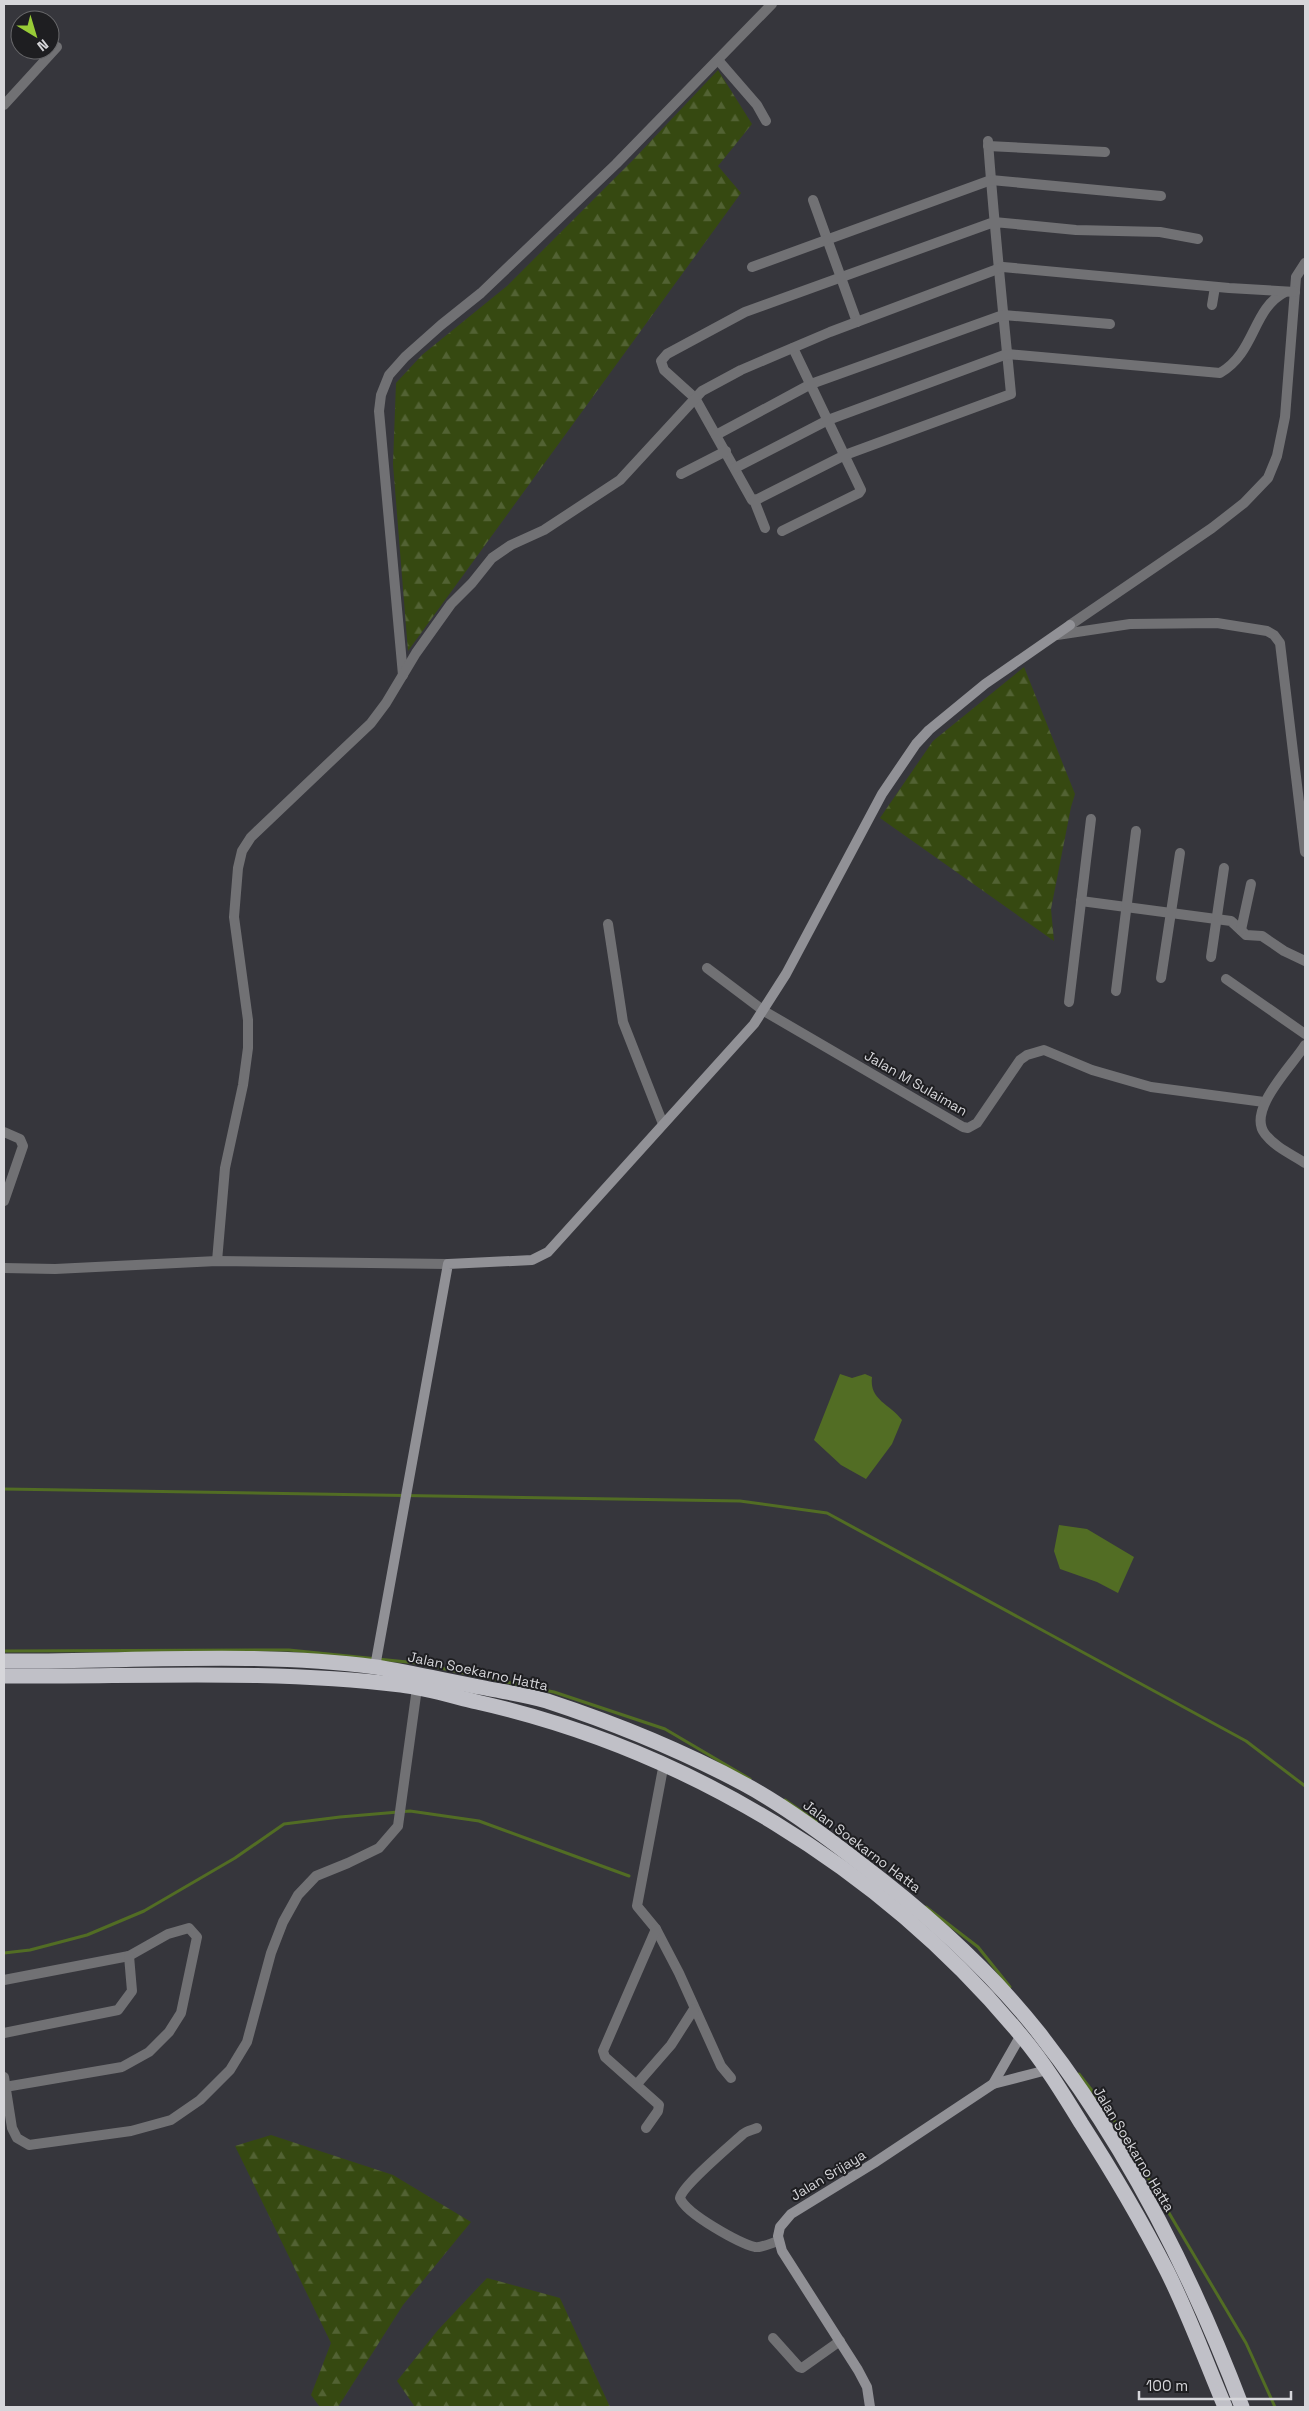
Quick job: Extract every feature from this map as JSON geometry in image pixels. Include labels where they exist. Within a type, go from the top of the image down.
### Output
[{"type":"highway","name":"Jalan Soekarno Hatta","points":[[4,1661],[295,1659],[376,1665],[543,1700],[660,1743],[745,1784],[820,1832],[952,1937],[1036,2029],[1065,2067],[1142,2189],[1196,2295],[1216,2339],[1242,2407]]},
{"type":"highway","points":[[4,1676],[299,1677],[404,1685],[524,1712],[664,1763],[777,1823],[885,1900],[929,1938],[977,1984],[1021,2035],[1047,2070],[1134,2209],[1171,2281],[1225,2407]]},
{"type":"street","points":[[403,675],[379,411],[381,395],[389,375],[440,325],[481,293],[616,164],[772,4]]},
{"type":"street","points":[[4,105],[45,60]]},
{"type":"street","points":[[718,60],[757,105],[766,121]]},
{"type":"street","points":[[754,500],[845,455],[1011,394],[998,269],[988,143],[1105,152]]},
{"type":"street","points":[[752,267],[991,180],[1160,196]]},
{"type":"street","points":[[813,200],[857,322]]},
{"type":"street","points":[[766,528],[754,500],[695,398],[664,370],[661,362],[667,354],[745,312],[994,222],[1076,230],[1160,232],[1198,239]]},
{"type":"street","points":[[4,1268],[55,1269],[217,1261],[448,1264],[532,1260],[543,1255],[746,1034],[764,1010],[786,974],[882,794],[916,744],[929,730],[985,684],[1212,528],[1244,503],[1268,478],[1277,456],[1286,416],[1290,292],[1296,276],[1305,263]]},
{"type":"street","points":[[217,1261],[225,1168],[244,1084],[248,1048],[248,1020],[234,917],[238,868],[242,851],[251,837],[371,723],[386,704],[416,653],[451,604],[472,583],[492,558],[512,545],[544,530],[620,480],[702,391],[741,370],[793,348],[1003,267],[1290,292]]},
{"type":"street","points":[[1212,305],[1216,287]]},
{"type":"street","points":[[735,468],[828,420],[1007,354],[1220,373],[1234,364],[1244,352],[1254,330],[1270,304],[1290,292]]},
{"type":"street","points":[[716,435],[811,384],[1003,315],[1110,324]]},
{"type":"street","points":[[782,531],[860,492],[861,488],[793,348]]},
{"type":"street","points":[[681,474],[726,451]]},
{"type":"street","points":[[1057,635],[1130,624],[1208,623],[1246,626],[1274,635],[1280,643],[1305,852]]},
{"type":"street","points":[[1068,1002],[1091,820]]},
{"type":"street","points":[[1116,992],[1136,831]]},
{"type":"street","points":[[1161,978],[1180,853]]},
{"type":"street","points":[[1211,957],[1224,868]]},
{"type":"street","points":[[1241,930],[1251,884]]},
{"type":"street","points":[[1081,901],[1231,921],[1246,935],[1262,936],[1284,951],[1305,960]]},
{"type":"street","points":[[608,924],[623,1022],[663,1124]]},
{"type":"street","points":[[707,968],[764,1010]]},
{"type":"street","points":[[1226,979],[1305,1034]]},
{"type":"street","name":"Jalan M Sulaiman","points":[[764,1010],[968,1128],[977,1123],[1020,1060],[1036,1051],[1044,1050],[1092,1070],[1151,1087],[1264,1102]]},
{"type":"street","points":[[1304,1049],[1264,1102],[1260,1124],[1264,1133],[1276,1145],[1305,1163]]},
{"type":"street","points":[[4,1132],[20,1139],[24,1146],[4,1201]]},
{"type":"street","points":[[376,1665],[448,1264]]},
{"type":"street","points":[[4,1980],[129,1956],[168,1934],[189,1928],[194,1931],[197,1937],[181,2013],[169,2032],[149,2052],[122,2067],[4,2082],[12,2128],[17,2138],[29,2145],[131,2131],[171,2120],[200,2100],[230,2070],[247,2042],[271,1954],[283,1922],[298,1895],[316,1876],[379,1848],[398,1826],[417,1688]]},
{"type":"street","points":[[664,1763],[637,1906],[656,1929],[679,1973],[720,2066],[731,2078]]},
{"type":"street","points":[[646,2128],[660,2107],[637,2084],[605,2057],[603,2051],[656,1929]]},
{"type":"street","points":[[4,2034],[118,2010],[132,1991],[129,1956]]},
{"type":"street","points":[[637,2084],[671,2045],[694,2009]]},
{"type":"street","name":"Jalan Srijaya","points":[[778,2241],[780,2227],[791,2214],[874,2163],[993,2084],[1021,2035]]},
{"type":"street","points":[[993,2084],[1047,2070]]},
{"type":"street","points":[[757,2128],[744,2133],[690,2182],[680,2198],[686,2207],[702,2219],[740,2240],[757,2247],[778,2241],[782,2252],[868,2387],[870,2407]]},
{"type":"street","points":[[773,2338],[799,2368],[802,2368],[840,2341]]},
{"type":"green space","points":[[718,70],[752,124],[718,166],[741,193],[408,651],[393,464],[396,383],[422,355],[507,286],[633,160]]},
{"type":"green space","points":[[1024,667],[1075,794],[1051,909],[1054,941],[880,818],[933,741]]},
{"type":"green space","points":[[271,2135],[393,2175],[471,2222],[403,2305],[338,2407],[320,2407],[311,2395],[331,2343],[235,2146]]},
{"type":"green space","points":[[487,2278],[560,2298],[610,2407],[415,2407],[397,2381],[438,2330]]},
{"type":"shaded area","points":[[840,1374],[852,1378],[865,1374],[872,1377],[872,1385],[877,1396],[902,1420],[892,1444],[866,1479],[841,1465],[814,1440]]},
{"type":"shaded area","points":[[1059,1525],[1087,1529],[1134,1557],[1118,1593],[1097,1582],[1060,1569],[1054,1551]]},
{"type":"waterway","points":[[4,1489],[740,1501],[827,1513],[1246,1741],[1305,1786]]},
{"type":"waterway","points":[[4,1651],[289,1650],[417,1663],[554,1692],[665,1729],[750,1779]]},
{"type":"waterway","points":[[785,1800],[817,1822]]},
{"type":"waterway","points":[[4,1953],[30,1950],[87,1935],[144,1911],[235,1858],[284,1824],[340,1817],[410,1811],[479,1821],[629,1876]]},
{"type":"waterway","points":[[926,1907],[978,1947],[1010,1987]]},
{"type":"waterway","points":[[1079,2074],[1111,2115],[1246,2343],[1275,2407]]}]
